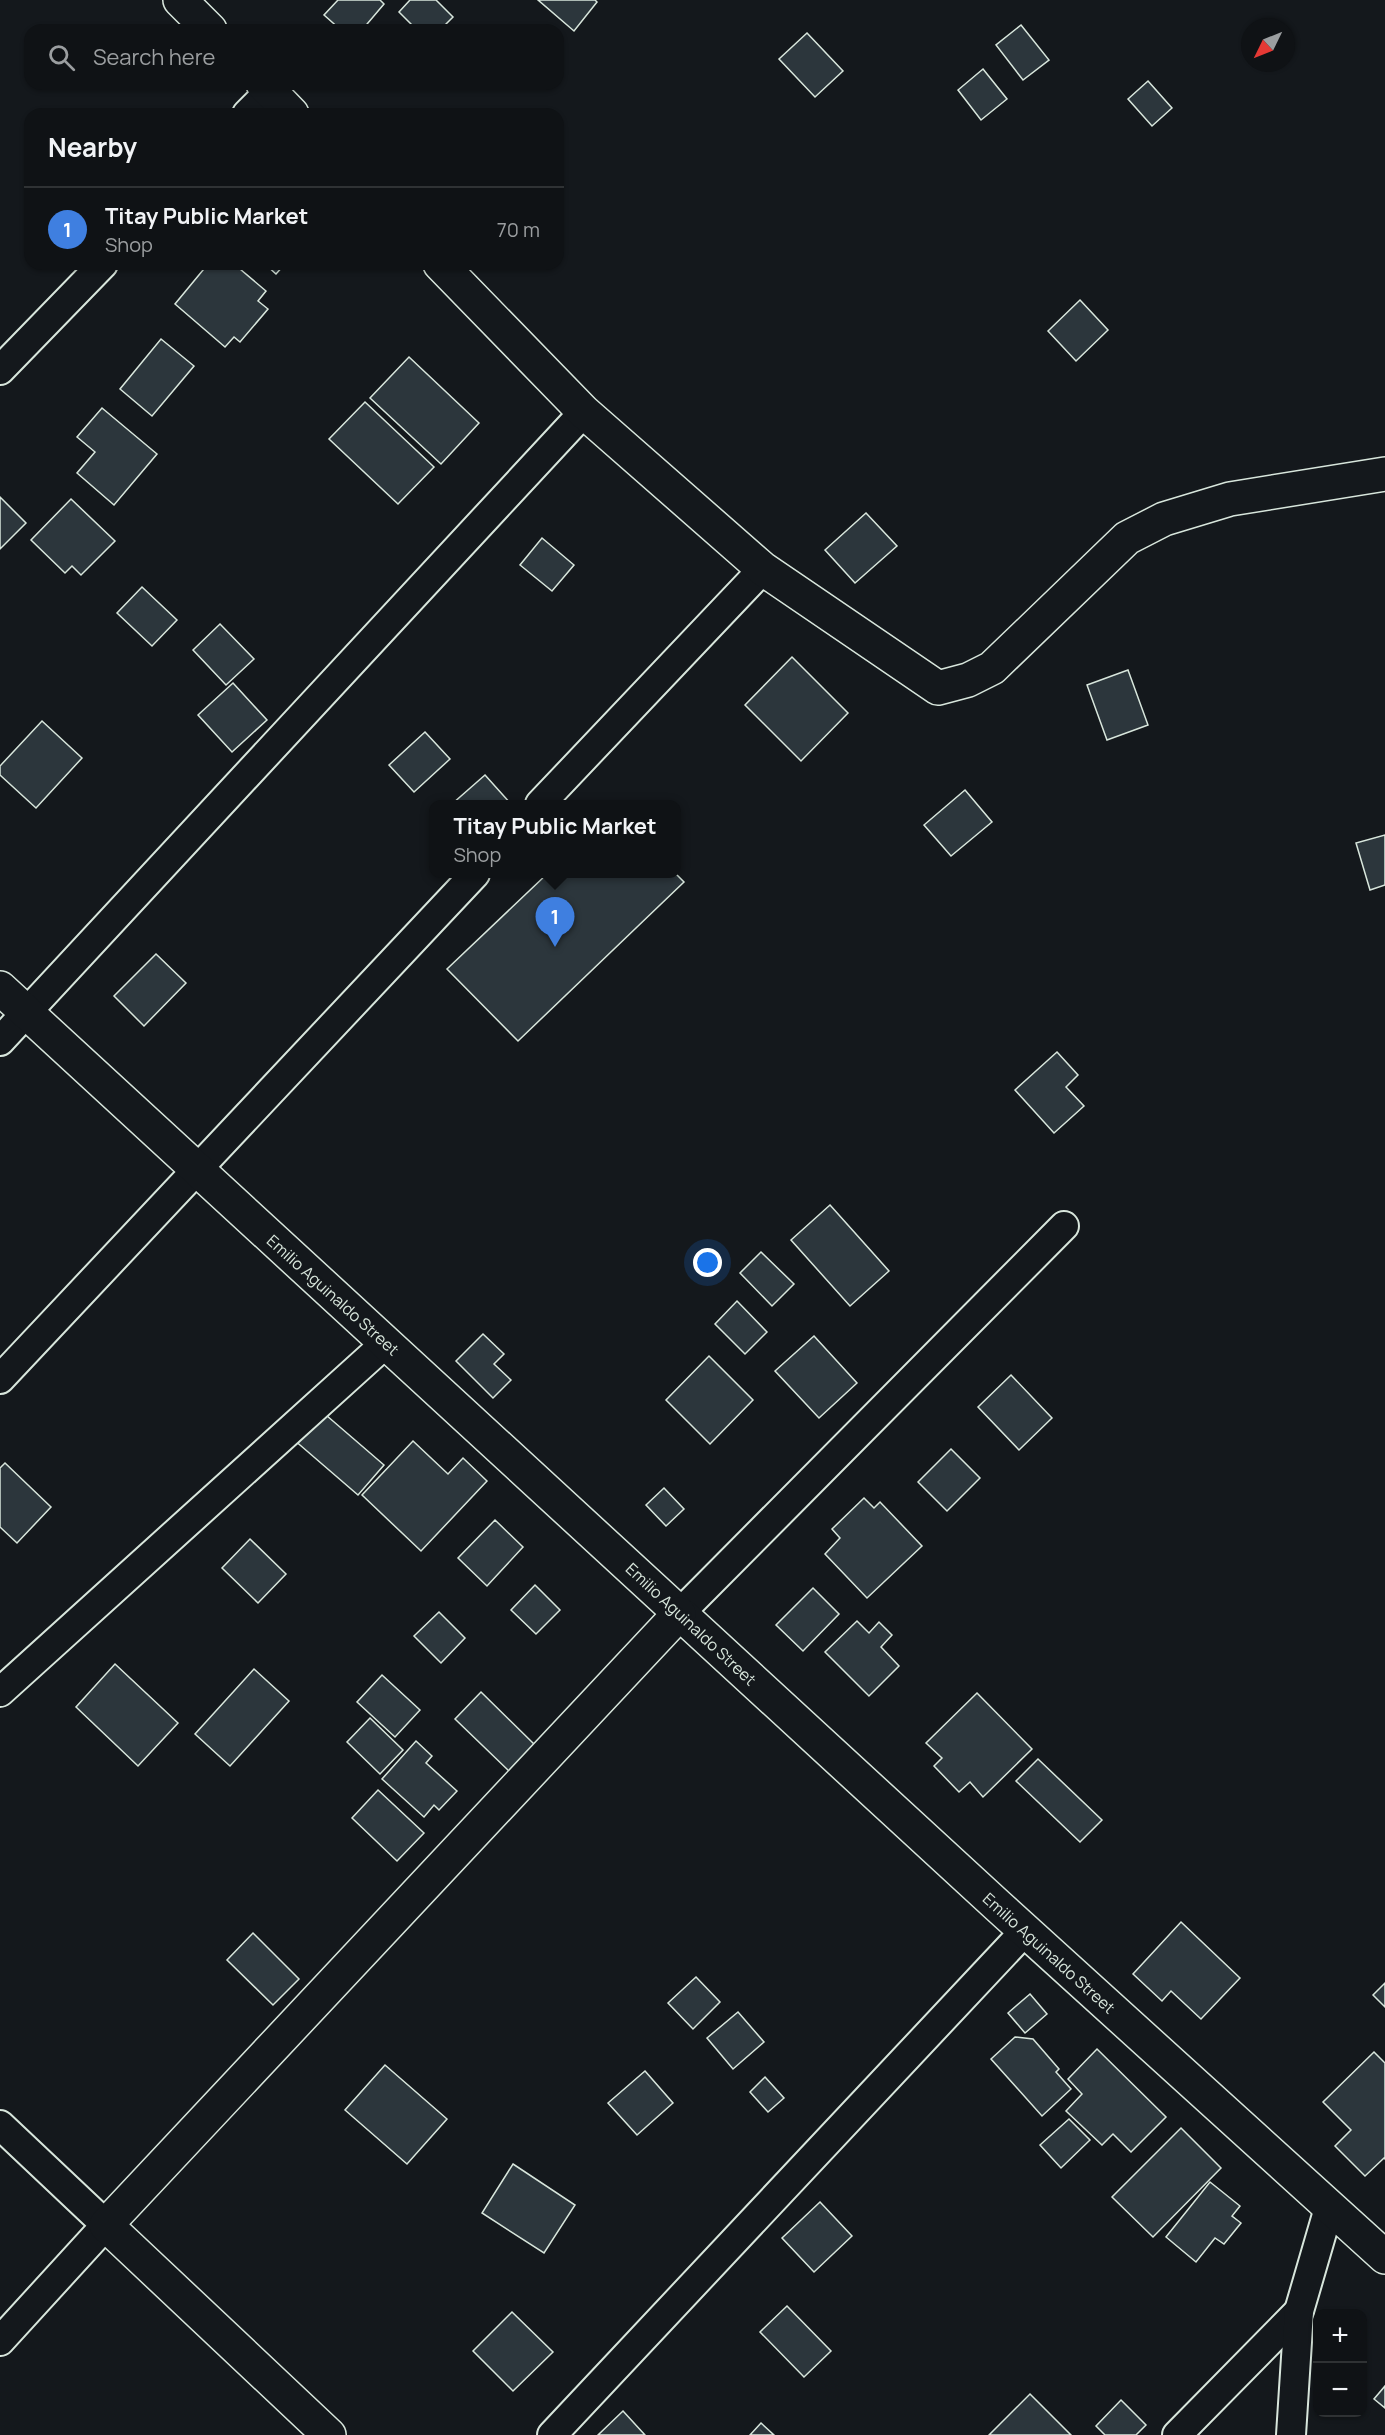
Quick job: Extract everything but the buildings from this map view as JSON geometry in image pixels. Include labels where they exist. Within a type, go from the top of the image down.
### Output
[{"type":"street","points":[[180,0],[204,24]]},
{"type":"street","points":[[251,108],[264,90]]},
{"type":"street","points":[[269,90],[286,108]]},
{"type":"street","points":[[0,370],[97,270]]},
{"type":"street","points":[[446,270],[584,412],[762,569],[938,688],[968,681],[992,668],[1127,538],[1164,519],[1230,499],[1385,474]]},
{"type":"street","points":[[0,1041],[584,412]]},
{"type":"street","points":[[544,800],[762,569]]},
{"type":"street","points":[[0,1379],[470,878]]},
{"type":"street","name":"Emilio Aguinaldo Street","points":[[0,988],[679,1614],[1385,2257]]},
{"type":"street","points":[[0,2341],[679,1614],[1064,1226]]},
{"type":"street","points":[[0,1692],[386,1343]]},
{"type":"street","points":[[552,2435],[1025,1931]]},
{"type":"street","points":[[0,2125],[329,2435]]},
{"type":"street","points":[[1291,2435],[1299,2311],[1329,2208]]},
{"type":"street","points":[[1177,2435],[1299,2311]]},
{"type":"place","name":"Titay Public Market","points":[[555,947]]}]
